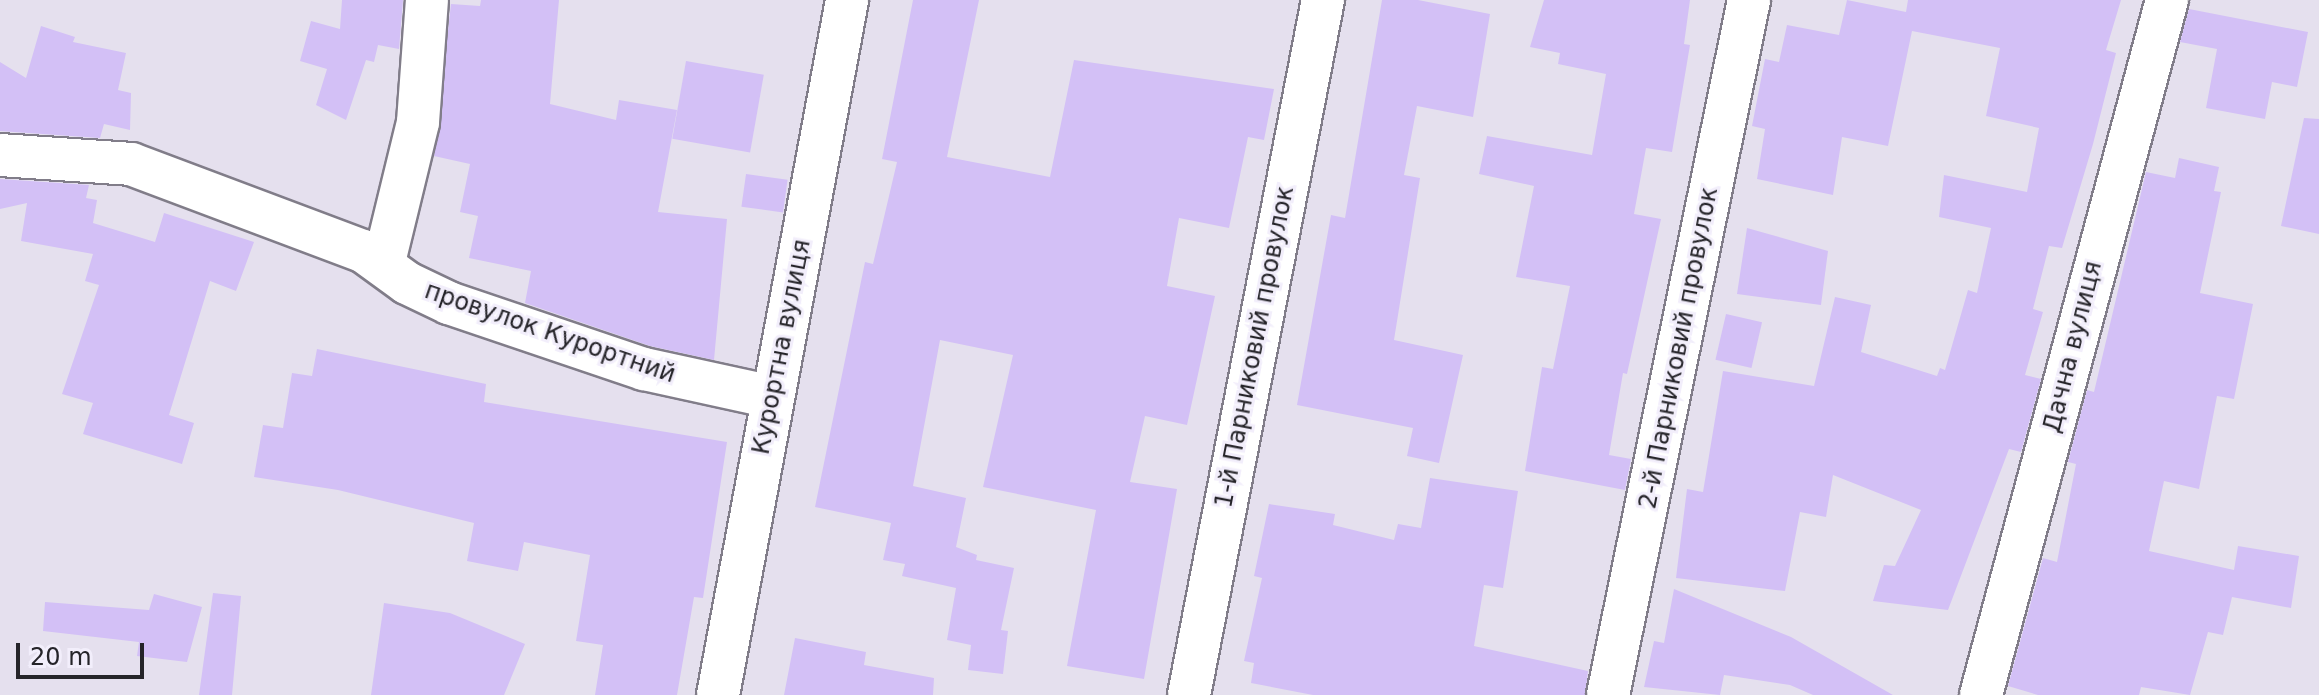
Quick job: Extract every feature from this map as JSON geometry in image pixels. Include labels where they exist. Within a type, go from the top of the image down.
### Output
[{"type":"street","points":[[384,262],[418,122],[427,0]]},
{"type":"street","name":"Курортна вулиця","points":[[718,695],[847,0]]},
{"type":"street","name":"1-й Парниковий провулок","points":[[1189,695],[1323,0]]},
{"type":"street","name":"2-й Парниковий провулок","points":[[1608,695],[1749,0]]},
{"type":"street","name":"Дачна вулиця","points":[[1981,695],[2167,0]]},
{"type":"street","name":"провулок Курортний","points":[[0,155],[131,164],[384,262],[407,283],[449,303],[644,369],[772,397]]},
{"type":"building","points":[[342,0],[403,0],[399,49],[378,45],[374,62],[366,60],[346,120],[316,105],[327,69],[300,61],[311,21],[340,29]]},
{"type":"building","points":[[481,0],[559,0],[550,104],[616,120],[619,100],[677,110],[658,212],[727,219],[714,360],[650,346],[525,303],[531,271],[469,258],[478,216],[460,212],[470,164],[434,156],[451,4],[480,6]]},
{"type":"building","points":[[913,0],[979,0],[947,157],[1050,177],[1074,60],[1274,89],[1264,140],[1248,137],[1229,228],[1179,218],[1167,286],[1215,296],[1187,425],[1145,416],[1130,482],[1177,489],[1144,679],[1067,666],[1096,510],[983,487],[1013,355],[940,340],[913,486],[966,498],[956,547],[977,555],[976,560],[1014,568],[1001,630],[1008,631],[1003,674],[968,670],[971,645],[947,640],[956,588],[902,576],[905,564],[883,560],[891,523],[815,507],[865,262],[873,264],[897,162],[882,159]]},
{"type":"building","points":[[1382,0],[1418,0],[1490,14],[1473,117],[1417,106],[1404,175],[1420,178],[1394,340],[1463,355],[1439,463],[1407,456],[1413,428],[1297,405],[1331,215],[1345,218]]},
{"type":"building","points":[[1544,0],[1690,0],[1684,44],[1690,45],[1672,152],[1646,148],[1634,214],[1661,219],[1627,374],[1623,373],[1609,455],[1631,459],[1625,490],[1525,471],[1542,367],[1553,369],[1570,286],[1516,277],[1534,186],[1479,174],[1487,136],[1592,155],[1606,74],[1558,64],[1560,53],[1530,47]]},
{"type":"building","points":[[1847,0],[1906,12],[1908,0],[2121,0],[2106,50],[2116,53],[2093,144],[2062,248],[2049,246],[2033,309],[2043,312],[2025,375],[2041,379],[2021,452],[2009,449],[1948,610],[1873,601],[1884,565],[1895,566],[1921,510],[1833,475],[1826,517],[1800,512],[1785,591],[1676,578],[1687,489],[1703,492],[1723,371],[1814,386],[1835,297],[1871,305],[1861,352],[1937,376],[1940,368],[1945,370],[1968,290],[1977,293],[1991,228],[1939,217],[1944,175],[2027,192],[2039,128],[1986,116],[2000,48],[1912,31],[1888,146],[1842,137],[1833,195],[1757,179],[1765,129],[1752,126],[1765,59],[1779,62],[1787,25],[1839,35]]},
{"type":"building","points":[[2189,9],[2308,32],[2297,87],[2272,82],[2265,119],[2206,108],[2217,49],[2180,42]]},
{"type":"building","points":[[41,26],[75,37],[73,42],[126,53],[118,90],[131,93],[130,130],[104,124],[100,138],[0,131],[0,62],[26,78]]},
{"type":"building","points":[[686,61],[764,75],[750,153],[672,139]]},
{"type":"building","points":[[2304,118],[2319,119],[2319,234],[2281,226]]},
{"type":"building","points":[[2179,158],[2219,167],[2214,191],[2221,192],[2200,293],[2253,304],[2234,399],[2217,396],[2199,489],[2164,481],[2149,551],[2234,570],[2238,546],[2299,556],[2291,608],[2232,597],[2223,635],[2208,632],[2190,695],[2141,687],[2139,695],[2038,695],[2008,686],[2043,558],[2057,562],[2076,464],[2068,462],[2087,390],[2094,392],[2146,172],[2175,178]]},
{"type":"building","points":[[746,174],[788,180],[783,213],[741,207]]},
{"type":"building","points":[[0,179],[89,185],[86,198],[97,200],[93,223],[155,242],[164,213],[254,242],[236,291],[210,281],[169,415],[194,423],[182,464],[83,434],[93,403],[62,394],[99,285],[85,281],[93,254],[21,241],[27,203],[0,209]]},
{"type":"building","points":[[1747,228],[1828,251],[1821,305],[1737,294]]},
{"type":"building","points":[[1726,314],[1762,322],[1751,368],[1715,360]]},
{"type":"building","points":[[317,349],[486,384],[484,402],[727,442],[703,598],[694,597],[677,695],[595,695],[603,645],[576,641],[590,555],[524,542],[518,571],[467,561],[474,523],[338,490],[254,477],[263,425],[283,428],[292,373],[312,376]]},
{"type":"building","points":[[1430,478],[1518,491],[1503,588],[1484,585],[1474,646],[1588,671],[1585,695],[1313,695],[1251,683],[1254,663],[1244,661],[1262,578],[1254,576],[1269,504],[1335,514],[1333,525],[1394,540],[1398,524],[1421,528]]},
{"type":"building","points":[[1674,589],[1791,637],[1893,695],[1813,695],[1790,685],[1724,675],[1720,695],[1644,687],[1654,641],[1664,643]]},
{"type":"building","points":[[213,593],[241,596],[232,695],[199,695]]},
{"type":"building","points":[[154,594],[202,607],[187,662],[137,656],[139,642],[43,631],[45,602],[149,610]]},
{"type":"building","points":[[384,603],[450,613],[525,644],[504,695],[371,695]]},
{"type":"building","points":[[795,638],[866,652],[864,665],[934,678],[933,695],[784,695]]}]
